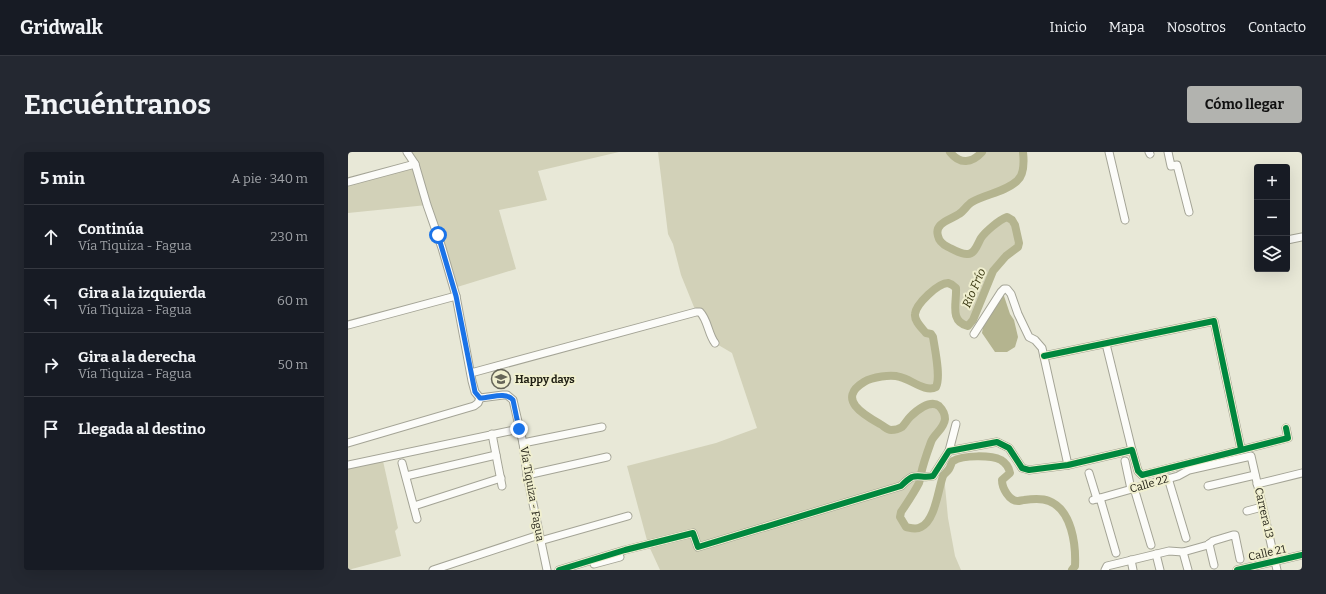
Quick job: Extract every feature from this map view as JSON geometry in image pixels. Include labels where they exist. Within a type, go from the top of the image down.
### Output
[{"type":"street","points":[[348,443],[474,406],[478,403],[480,398],[475,392],[456,296],[442,248],[415,164],[407,152]]},
{"type":"street","points":[[1109,152],[1125,220]]},
{"type":"street","points":[[1168,152],[1171,166],[1177,165],[1189,212]]},
{"type":"street","points":[[348,182],[415,164]]},
{"type":"street","points":[[1290,239],[1302,237]]},
{"type":"street","points":[[974,334],[1001,292],[1004,289],[1007,289],[1011,294],[1018,314],[1029,337],[1035,340],[1042,348],[1068,464]]},
{"type":"street","points":[[348,325],[456,296]]},
{"type":"street","points":[[471,373],[696,312],[700,312],[703,315],[715,344]]},
{"type":"street","points":[[1044,356],[1214,321],[1241,449]]},
{"type":"street","points":[[1106,344],[1132,450],[1138,470],[1142,475],[1288,438],[1286,428]]},
{"type":"street","name":"Vía Tiquiza - Fagua","points":[[480,398],[503,395],[510,397],[513,400],[523,443],[527,475],[547,570]]},
{"type":"street","points":[[559,570],[625,550],[693,533],[698,547],[901,486],[911,477],[918,476],[926,478],[933,476],[949,451],[956,424]]},
{"type":"street","points":[[523,443],[602,427]]},
{"type":"street","points":[[348,465],[519,429]]},
{"type":"street","points":[[492,434],[502,486]]},
{"type":"street","points":[[949,451],[997,442],[1009,448],[1022,468],[1029,470],[1068,464],[1132,450]]},
{"type":"street","points":[[406,476],[496,455]]},
{"type":"street","name":"Carrera 13","points":[[1251,456],[1277,570]]},
{"type":"street","name":"Calle 22","points":[[1097,499],[1178,476],[1189,470],[1251,456]]},
{"type":"street","points":[[527,475],[607,457]]},
{"type":"street","points":[[1124,461],[1151,545]]},
{"type":"street","points":[[402,464],[418,519]]},
{"type":"street","points":[[1089,473],[1116,553]]},
{"type":"street","points":[[1257,484],[1302,474]]},
{"type":"street","points":[[1208,486],[1255,475]]},
{"type":"street","points":[[414,506],[501,478]]},
{"type":"street","points":[[1168,478],[1186,538]]},
{"type":"street","points":[[1247,511],[1262,507]]},
{"type":"street","points":[[433,570],[445,568],[540,538],[628,516]]},
{"type":"street","points":[[1105,570],[1107,566],[1168,551],[1183,552],[1208,545],[1213,540],[1235,535],[1240,559]]},
{"type":"street","points":[[1210,544],[1214,565]]},
{"type":"street","points":[[1183,552],[1188,570]]},
{"type":"street","points":[[1156,554],[1160,570]]},
{"type":"street","name":"Calle 21","points":[[1237,570],[1248,569],[1302,555]]},
{"type":"street","points":[[570,570],[620,557]]},
{"type":"street","points":[[1130,560],[1133,570]]},
{"type":"shaded area","points":[[407,152],[619,152],[538,171],[547,200],[499,210],[516,269],[454,288],[427,205],[348,213],[348,182],[415,164]]},
{"type":"shaded area","points":[[658,152],[950,152],[958,159],[966,161],[978,156],[982,152],[1023,152],[1023,167],[1017,181],[999,191],[972,202],[961,213],[939,225],[937,230],[939,239],[947,247],[967,255],[976,248],[981,237],[986,232],[1007,217],[1012,220],[1015,225],[1019,243],[1018,247],[1006,256],[993,271],[973,320],[968,326],[962,324],[956,316],[956,288],[951,284],[944,285],[933,290],[916,310],[915,317],[920,327],[933,337],[938,370],[936,387],[923,387],[896,376],[882,376],[864,382],[856,388],[852,394],[856,406],[861,411],[890,430],[902,427],[919,409],[927,405],[935,404],[943,411],[945,417],[944,423],[931,442],[919,483],[901,512],[900,517],[906,527],[918,528],[924,526],[928,522],[934,510],[944,475],[948,518],[955,556],[961,570],[660,570],[648,544],[627,466],[716,443],[757,428],[732,353],[715,343],[703,315],[696,312],[681,275],[673,244],[668,234]]},
{"type":"shaded area","points":[[1001,296],[1004,296],[1010,314],[1014,320],[1018,337],[1015,347],[1007,352],[995,352],[982,333],[983,327]]},
{"type":"shaded area","points":[[377,459],[383,461],[398,528],[395,531],[401,556],[348,570],[348,465]]},
{"type":"waterway","name":"Río Frío","points":[[950,152],[962,161],[970,160],[982,152]]},
{"type":"waterway","name":"Río Frío","points":[[1023,152],[1022,172],[1017,181],[1007,188],[972,202],[961,213],[944,222],[938,228],[937,232],[943,244],[963,254],[970,254],[989,229],[1007,217],[1012,220],[1015,225],[1019,243],[1018,247],[1006,256],[993,271],[973,320],[968,326],[962,324],[956,316],[956,288],[949,283],[939,286],[933,290],[916,310],[915,317],[920,327],[933,337],[938,370],[936,387],[923,387],[896,376],[882,376],[867,380],[856,388],[852,394],[856,406],[861,411],[890,430],[902,427],[919,409],[927,405],[935,404],[944,412],[944,423],[931,442],[919,483],[901,512],[900,517],[906,527],[919,528],[926,524],[933,512],[943,476],[953,461],[970,457],[996,458],[1001,460],[1009,469],[1010,473],[1002,480],[1002,483],[1012,499],[1018,501],[1033,499],[1046,500],[1057,506],[1063,512],[1068,520],[1075,548],[1075,566],[1072,570]]},
{"type":"cycle path","points":[[1044,356],[1214,321],[1241,449]]},
{"type":"cycle path","points":[[559,570],[625,550],[693,533],[698,547],[901,486],[912,477],[933,476],[949,451],[997,442],[1009,448],[1022,468],[1029,470],[1068,465],[1132,450],[1138,471],[1142,475],[1288,438],[1286,428]]},
{"type":"cycle path","points":[[1237,570],[1302,555]]},
{"type":"place","name":"Happy days","points":[[501,379]]},
{"type":"route","points":[[438,235],[456,296],[475,392],[480,398],[503,395],[510,397],[513,400],[519,429]]}]
